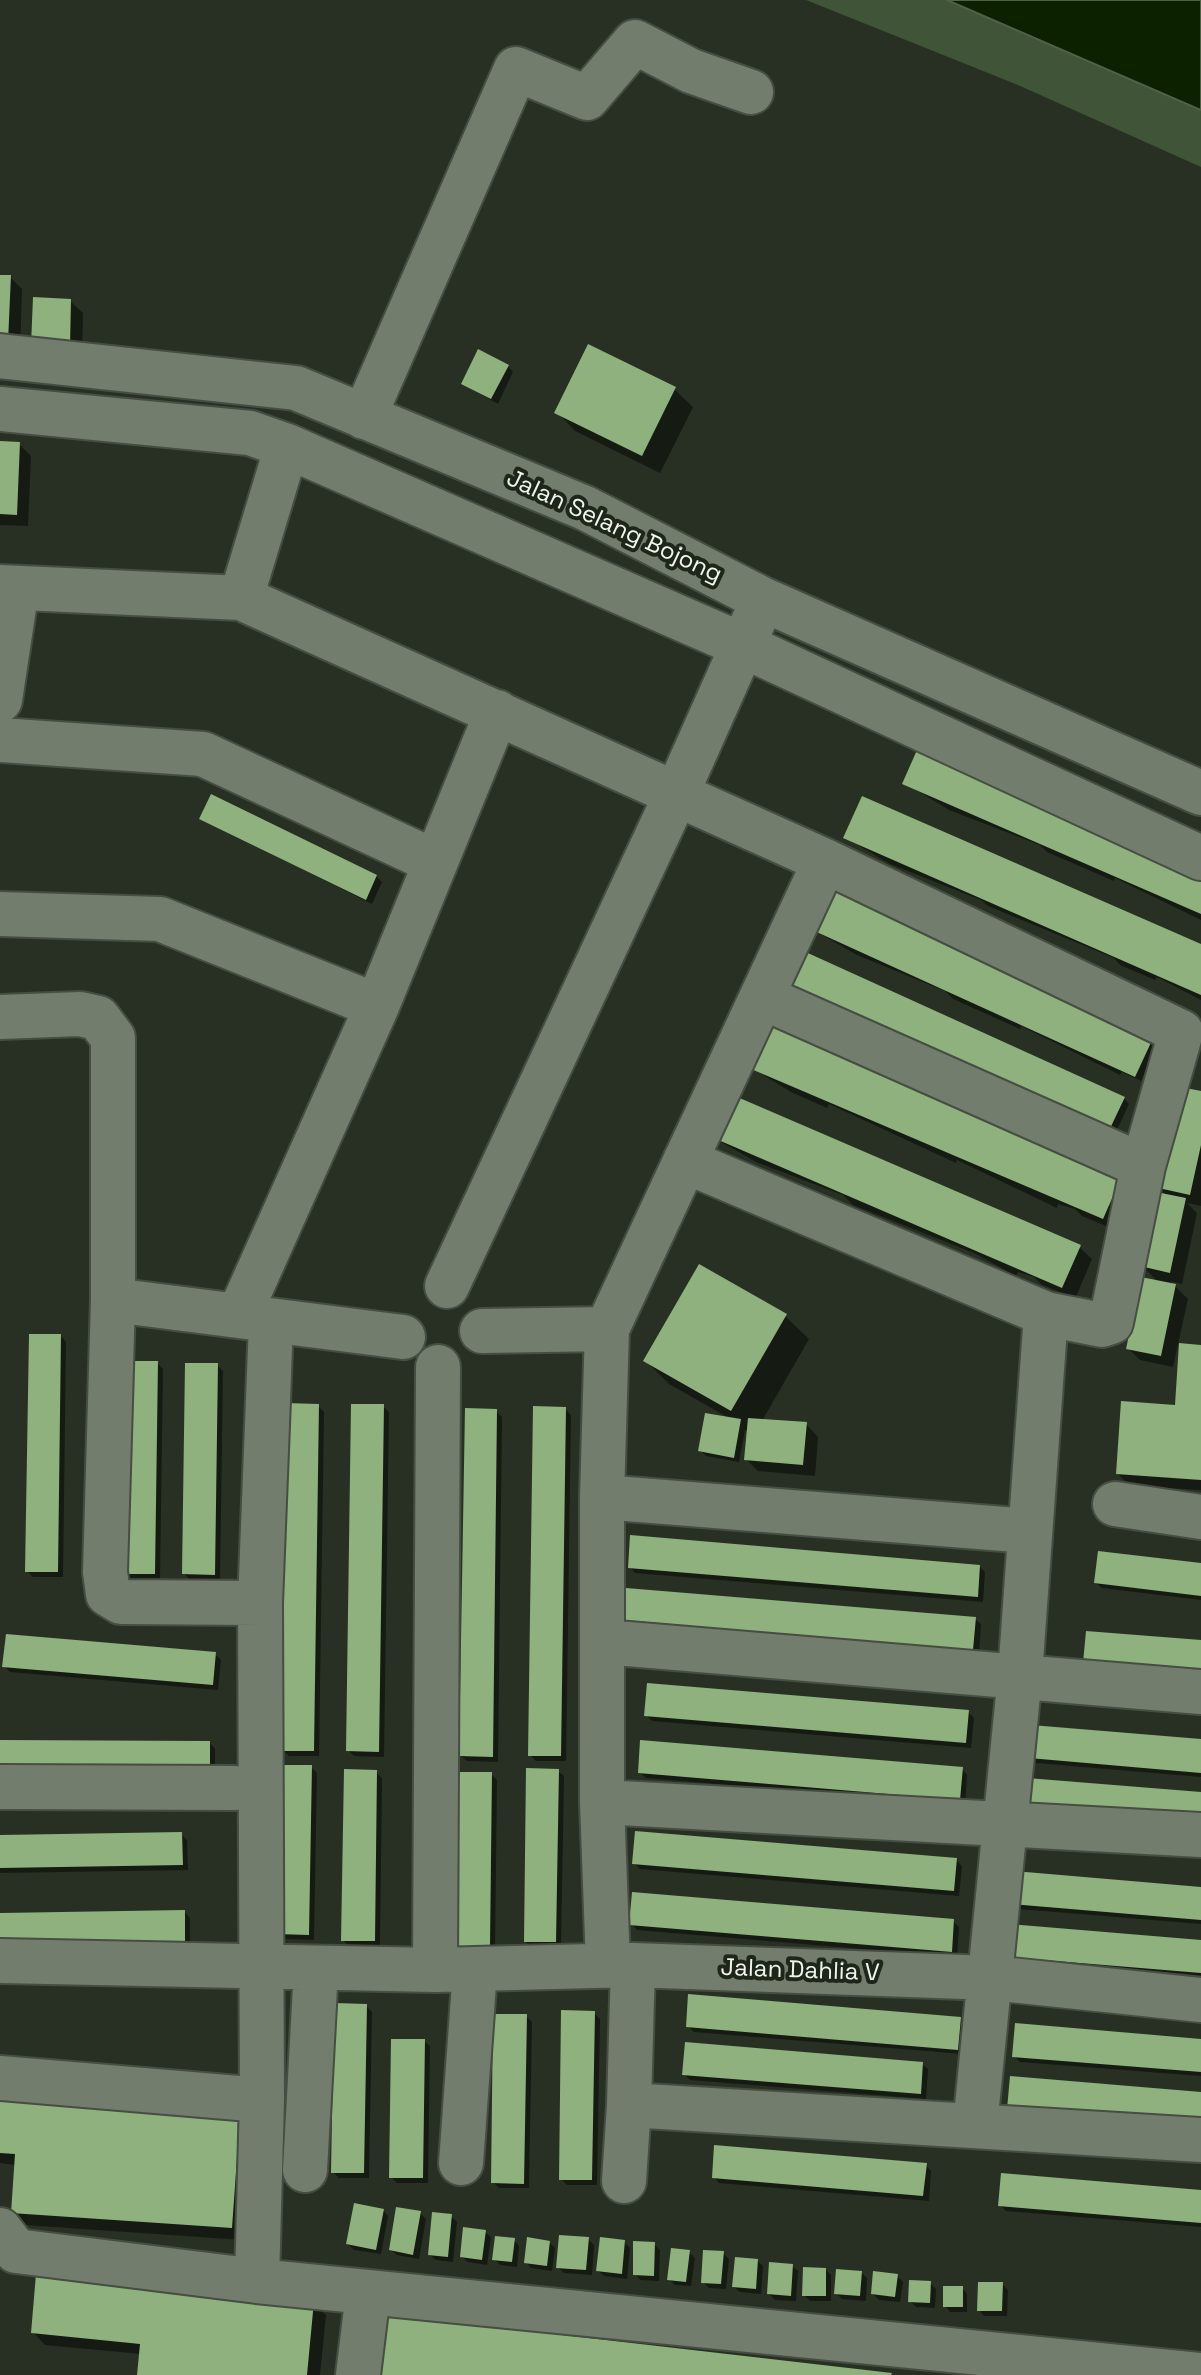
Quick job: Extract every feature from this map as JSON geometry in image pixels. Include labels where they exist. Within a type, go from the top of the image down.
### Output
[{"type":"street","points":[[364,417],[516,69],[587,98],[635,42],[691,71],[751,92]]},
{"type":"street","name":"Jalan Selang Bojong","points":[[0,356],[296,388],[585,508],[762,599],[1201,793]]},
{"type":"street","points":[[0,409],[250,433],[287,446],[744,646],[1201,858]]},
{"type":"street","points":[[241,598],[287,446]]},
{"type":"street","points":[[0,700],[8,587],[241,598],[825,861],[1191,1037],[1143,1166],[1111,1322],[1093,1326],[1046,1314],[685,1161]]},
{"type":"street","points":[[447,1286],[676,795],[744,646],[762,599]]},
{"type":"street","points":[[257,2281],[262,2100],[260,1603],[255,1319],[433,861],[497,712]]},
{"type":"street","points":[[0,740],[203,754],[433,861]]},
{"type":"street","points":[[624,2181],[629,2105],[620,1965],[602,1802],[602,1497],[607,1329],[825,861]]},
{"type":"street","points":[[0,914],[160,919],[377,1006]]},
{"type":"street","points":[[762,997],[1143,1166]]},
{"type":"street","points":[[0,1017],[80,1014],[98,1018],[113,1038],[113,1300],[105,1572],[108,1594],[121,1602],[260,1603]]},
{"type":"street","points":[[447,1286],[474,1300],[481,1315],[482,1331],[478,1345],[468,1358],[438,1367],[422,1361],[410,1351],[403,1337],[402,1322],[406,1306],[416,1294],[431,1287],[447,1286]]},
{"type":"street","points":[[113,1300],[403,1337]]},
{"type":"street","points":[[975,2126],[1020,1675],[1046,1314]]},
{"type":"street","points":[[482,1331],[607,1329]]},
{"type":"street","points":[[438,1367],[461,2163]]},
{"type":"street","points":[[602,1497],[1029,1531]]},
{"type":"street","points":[[1115,1504],[1201,1517]]},
{"type":"street","points":[[604,1642],[1201,1692]]},
{"type":"street","points":[[0,1787],[235,1788]]},
{"type":"street","points":[[602,1802],[1201,1835]]},
{"type":"street","name":"Jalan Dahlia V","points":[[0,1961],[455,1970],[620,1965],[992,1978],[1201,2000]]},
{"type":"street","points":[[305,2170],[316,1968]]},
{"type":"street","points":[[0,2078],[262,2100]]},
{"type":"street","points":[[629,2105],[1201,2140]]},
{"type":"street","points":[[0,2230],[16,2251],[257,2281],[1073,2368],[1201,2375]]},
{"type":"street","points":[[358,2375],[368,2293]]},
{"type":"shaded area","points":[[806,0],[953,0],[1201,108],[1201,167],[1018,85]]},
{"type":"shaded area","points":[[947,0],[1201,0],[1201,110]]},
{"type":"building","points":[[0,275],[11,275],[8,342],[0,342]]},
{"type":"building","points":[[33,297],[71,299],[70,347],[31,346]]},
{"type":"building","points":[[588,344],[676,387],[642,456],[554,413]]},
{"type":"building","points":[[478,349],[509,365],[491,399],[461,384]]},
{"type":"building","points":[[0,441],[20,442],[17,515],[0,514]]},
{"type":"building","points":[[921,741],[1201,863],[1201,914],[902,784]]},
{"type":"building","points":[[211,794],[377,875],[366,900],[199,819]]},
{"type":"building","points":[[862,796],[1201,944],[1201,995],[843,838]]},
{"type":"building","points":[[829,886],[1155,1034],[1135,1077],[810,929]]},
{"type":"building","points":[[799,949],[1125,1097],[1105,1139],[780,991]]},
{"type":"building","points":[[764,1023],[1063,1154],[1122,1176],[1103,1219],[744,1066]]},
{"type":"building","points":[[1176,1086],[1201,1091],[1201,1145],[1190,1195],[1154,1187]]},
{"type":"building","points":[[728,1093],[1081,1245],[1062,1288],[709,1136]]},
{"type":"building","points":[[1156,1192],[1186,1198],[1170,1273],[1140,1266]]},
{"type":"building","points":[[699,1264],[787,1314],[731,1411],[643,1361]]},
{"type":"building","points":[[1141,1277],[1176,1284],[1161,1356],[1126,1349]]},
{"type":"building","points":[[29,1334],[61,1334],[58,1572],[25,1572]]},
{"type":"building","points":[[1179,1343],[1201,1345],[1201,1480],[1116,1474],[1121,1401],[1175,1405]]},
{"type":"building","points":[[124,1361],[158,1361],[155,1574],[121,1574]]},
{"type":"building","points":[[185,1363],[218,1363],[215,1575],[182,1574]]},
{"type":"building","points":[[285,1403],[319,1404],[314,1751],[281,1751]]},
{"type":"building","points":[[351,1404],[384,1404],[379,1752],[346,1751]]},
{"type":"building","points":[[533,1406],[566,1407],[561,1756],[528,1756]]},
{"type":"building","points":[[465,1408],[497,1409],[493,1757],[459,1756]]},
{"type":"building","points":[[705,1413],[741,1419],[734,1458],[698,1451]]},
{"type":"building","points":[[748,1418],[807,1422],[803,1465],[744,1460]]},
{"type":"building","points":[[630,1535],[980,1565],[978,1597],[628,1568]]},
{"type":"building","points":[[1098,1551],[1201,1563],[1201,1596],[1094,1583]]},
{"type":"building","points":[[626,1588],[976,1617],[973,1650],[623,1620]]},
{"type":"building","points":[[1086,1631],[1201,1640],[1201,1673],[1083,1663]]},
{"type":"building","points":[[6,1634],[216,1652],[213,1685],[2,1667]]},
{"type":"building","points":[[647,1683],[969,1710],[966,1743],[644,1716]]},
{"type":"building","points":[[1031,1725],[1201,1739],[1201,1773],[1029,1758]]},
{"type":"building","points":[[0,1740],[210,1741],[210,1774],[0,1773]]},
{"type":"building","points":[[640,1740],[963,1767],[960,1800],[638,1773]]},
{"type":"building","points":[[278,1765],[312,1765],[309,1935],[276,1934]]},
{"type":"building","points":[[526,1768],[559,1769],[556,1942],[524,1942]]},
{"type":"building","points":[[344,1769],[377,1770],[375,1941],[341,1941]]},
{"type":"building","points":[[459,1772],[492,1772],[490,1946],[456,1946]]},
{"type":"building","points":[[1027,1778],[1201,1792],[1201,1825],[1023,1810]]},
{"type":"building","points":[[635,1831],[957,1858],[954,1891],[632,1864]]},
{"type":"building","points":[[182,1832],[183,1865],[0,1868],[0,1835]]},
{"type":"building","points":[[1014,1871],[1201,1887],[1201,1920],[1011,1904]]},
{"type":"building","points":[[632,1892],[954,1919],[952,1952],[629,1925]]},
{"type":"building","points":[[185,1910],[185,1943],[0,1946],[0,1913]]},
{"type":"building","points":[[1009,1924],[1201,1940],[1201,1973],[1007,1957]]},
{"type":"building","points":[[688,1994],[961,2017],[958,2050],[686,2027]]},
{"type":"building","points":[[334,2003],[367,2004],[364,2173],[331,2173]]},
{"type":"building","points":[[561,2010],[595,2011],[592,2180],[559,2180]]},
{"type":"building","points":[[493,2014],[527,2014],[524,2184],[491,2183]]},
{"type":"building","points":[[1015,2023],[1201,2039],[1201,2072],[1012,2057]]},
{"type":"building","points":[[391,2039],[425,2039],[423,2178],[389,2178]]},
{"type":"building","points":[[685,2042],[923,2062],[921,2094],[682,2075]]},
{"type":"building","points":[[1010,2076],[1201,2092],[1201,2125],[1007,2109]]},
{"type":"building","points":[[0,2099],[240,2116],[232,2228],[11,2213],[15,2154],[0,2153]]},
{"type":"building","points":[[714,2145],[927,2163],[923,2196],[712,2178]]},
{"type":"building","points":[[1001,2173],[1201,2190],[1201,2223],[998,2206]]},
{"type":"building","points":[[354,2203],[384,2209],[376,2250],[346,2244]]},
{"type":"building","points":[[396,2207],[421,2211],[413,2255],[389,2250]]},
{"type":"building","points":[[432,2212],[452,2214],[448,2257],[428,2255]]},
{"type":"building","points":[[463,2227],[486,2230],[482,2260],[460,2257]]},
{"type":"building","points":[[559,2235],[589,2237],[586,2270],[556,2268]]},
{"type":"building","points":[[495,2236],[515,2238],[512,2262],[492,2260]]},
{"type":"building","points":[[527,2237],[550,2241],[547,2266],[524,2263]]},
{"type":"building","points":[[600,2237],[625,2240],[622,2274],[596,2271]]},
{"type":"building","points":[[633,2241],[655,2242],[654,2276],[633,2275]]},
{"type":"building","points":[[671,2248],[690,2250],[686,2282],[667,2280]]},
{"type":"building","points":[[703,2250],[724,2251],[721,2284],[701,2283]]},
{"type":"building","points":[[735,2257],[758,2259],[756,2289],[732,2287]]},
{"type":"building","points":[[769,2262],[793,2264],[791,2296],[767,2294]]},
{"type":"building","points":[[803,2267],[826,2268],[826,2296],[802,2296]]},
{"type":"building","points":[[836,2269],[862,2271],[860,2296],[834,2294]]},
{"type":"building","points":[[873,2271],[898,2274],[895,2297],[871,2294]]},
{"type":"building","points":[[36,2274],[314,2301],[307,2375],[137,2375],[140,2344],[31,2333]]},
{"type":"building","points":[[909,2280],[931,2281],[930,2303],[908,2302]]},
{"type":"building","points":[[978,2282],[1003,2282],[1002,2311],[977,2311]]},
{"type":"building","points":[[943,2286],[963,2286],[963,2307],[943,2307]]},
{"type":"building","points":[[380,2314],[892,2373],[373,2375]]}]
